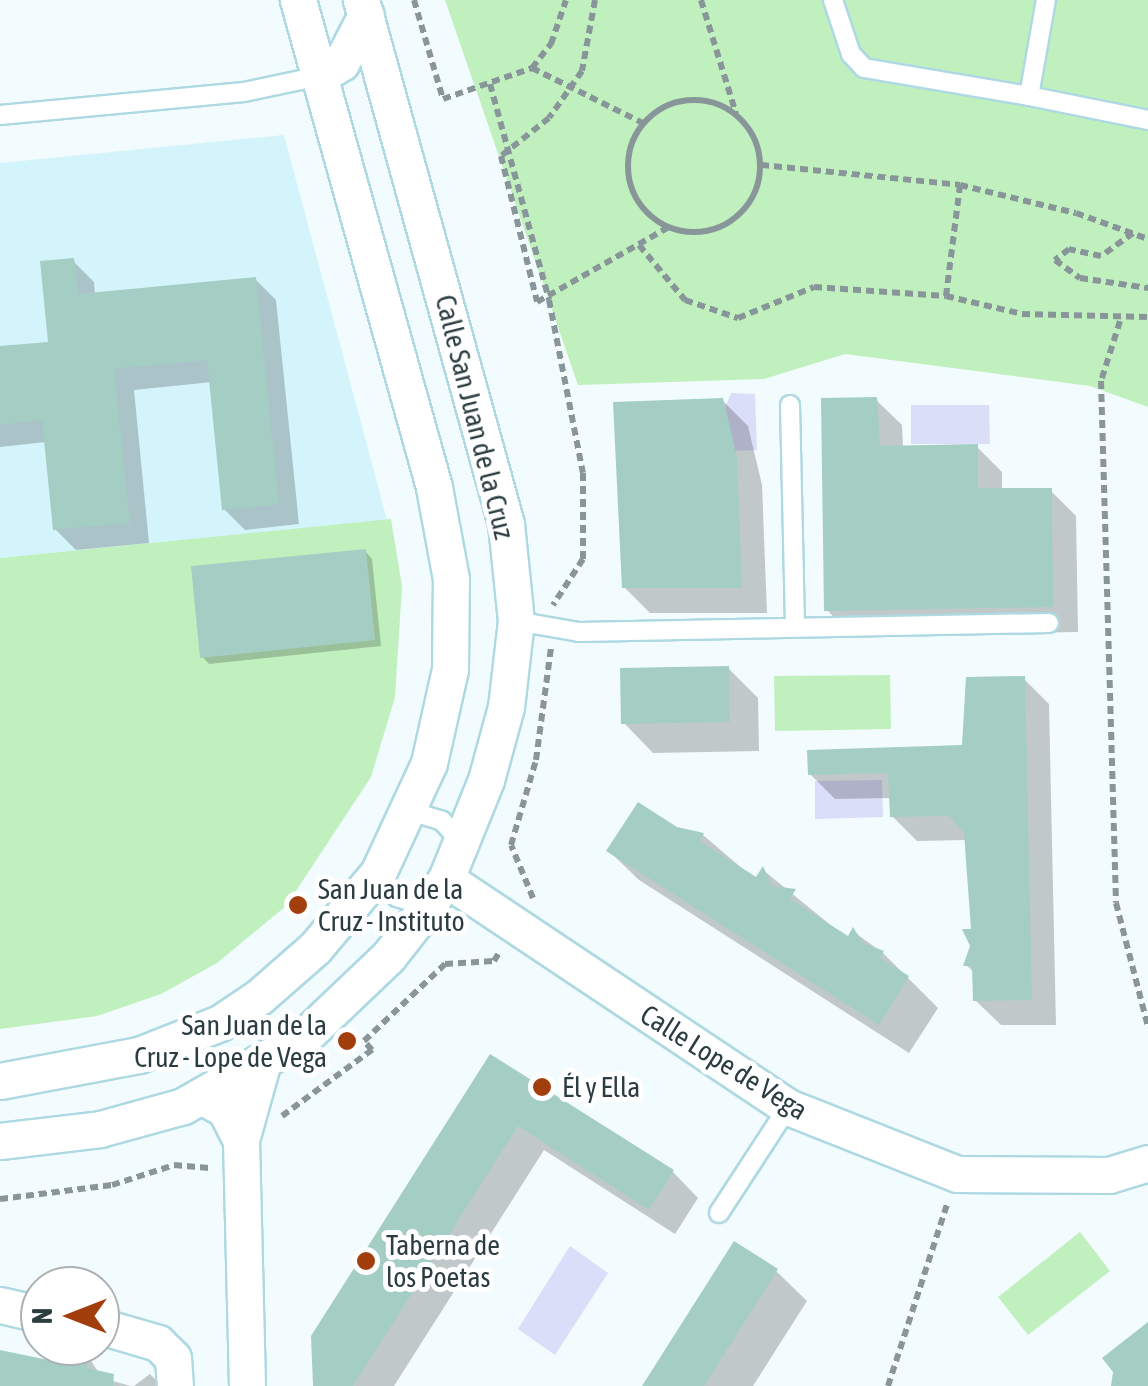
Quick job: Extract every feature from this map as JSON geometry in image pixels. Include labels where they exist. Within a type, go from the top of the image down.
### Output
[{"type":"street","name":"Calle San Juan de la Cruz","points":[[0,1080],[102,1066],[220,1023],[288,974],[378,873],[429,763],[450,669],[451,579],[434,487],[298,0]]},
{"type":"street","name":"Calle San Juan de la Cruz","points":[[320,76],[341,63],[364,7]]},
{"type":"street","name":"Calle San Juan de la Cruz","points":[[0,1140],[100,1129],[203,1096],[262,1066],[334,1011],[436,893],[461,842],[506,707],[516,622],[501,506],[364,7]]},
{"type":"street","name":"Calle Lope de Vega","points":[[436,893],[788,1108],[956,1174],[1109,1176],[1148,1163]]},
{"type":"street","points":[[247,1386],[241,1140],[262,1066]]},
{"type":"street","points":[[203,1096],[225,1109],[241,1140]]},
{"type":"street","points":[[120,1332],[158,1343],[173,1358],[175,1386]]},
{"type":"lane","points":[[833,0],[851,54],[864,68],[1148,120]]},
{"type":"lane","points":[[1029,96],[1046,0]]},
{"type":"lane","points":[[0,114],[244,92],[320,76]]},
{"type":"lane","points":[[790,405],[795,625]]},
{"type":"lane","points":[[516,622],[579,632],[1049,623]]},
{"type":"lane","points":[[410,811],[442,821],[461,842]]},
{"type":"lane","points":[[378,873],[398,897],[436,893]]},
{"type":"lane","points":[[719,1213],[788,1108]]},
{"type":"path","points":[[414,0],[442,99],[532,68],[551,44],[566,0]]},
{"type":"path","points":[[595,0],[582,71],[549,118],[513,152],[501,156],[537,302],[548,300],[669,228],[707,231],[728,223],[757,188],[761,165],[757,142],[736,115],[701,0]]},
{"type":"path","points":[[532,68],[643,123]]},
{"type":"path","points":[[490,84],[513,152],[548,300]]},
{"type":"path","points":[[669,228],[639,203],[631,186],[632,143],[643,123],[682,100],[706,100],[736,115]]},
{"type":"path","points":[[761,165],[960,186],[1148,239]]},
{"type":"path","points":[[946,296],[960,186]]},
{"type":"path","points":[[1133,233],[1102,256],[1069,249],[1055,260],[1080,278],[1148,288]]},
{"type":"path","points":[[638,246],[685,300],[738,318],[814,286],[946,296],[1022,314],[1120,321],[1148,317]]},
{"type":"path","points":[[1120,321],[1102,381],[1116,903],[1148,1028]]},
{"type":"path","points":[[888,1386],[956,1174]]},
{"type":"shaded area","points":[[284,135],[387,520],[0,558],[0,163]]},
{"type":"shaded area","points":[[731,393],[755,394],[757,450],[734,451],[724,410]]},
{"type":"shaded area","points":[[911,405],[989,405],[990,444],[911,444]]},
{"type":"shaded area","points":[[882,780],[883,817],[815,819],[815,781]]},
{"type":"shaded area","points":[[570,1246],[608,1273],[555,1355],[518,1329]]},
{"type":"green space","points":[[445,0],[1148,0],[1148,407],[1090,386],[845,354],[764,379],[578,385]]},
{"type":"green space","points":[[391,519],[402,586],[395,697],[371,777],[286,906],[217,963],[161,994],[97,1016],[0,1029],[0,558]]},
{"type":"green space","points":[[890,675],[891,729],[775,731],[774,676]]},
{"type":"green space","points":[[1080,1232],[1110,1271],[1028,1335],[998,1297]]},
{"type":"building","points":[[74,258],[78,294],[256,277],[279,504],[222,510],[207,360],[114,369],[130,523],[53,530],[42,420],[0,425],[0,346],[48,342],[40,261]]},
{"type":"building","points":[[877,397],[880,446],[978,444],[978,488],[1052,488],[1053,607],[824,611],[821,398]]},
{"type":"building","points":[[723,398],[737,457],[742,588],[622,588],[613,402]]},
{"type":"building","points":[[366,549],[375,640],[200,658],[191,566]]},
{"type":"building","points":[[729,666],[730,722],[621,724],[620,668]]},
{"type":"building","points":[[1025,676],[1032,1000],[973,1001],[972,966],[963,966],[970,946],[962,929],[971,929],[964,833],[949,816],[890,817],[888,773],[808,775],[807,750],[962,745],[966,677]]},
{"type":"building","points":[[638,802],[677,827],[704,833],[700,841],[756,877],[763,866],[772,886],[796,889],[790,899],[848,936],[853,927],[863,943],[884,951],[880,958],[909,976],[879,1025],[606,851]]},
{"type":"building","points":[[490,1054],[674,1170],[649,1210],[518,1126],[353,1386],[313,1386],[311,1336]]},
{"type":"building","points":[[734,1241],[778,1269],[704,1386],[642,1386]]},
{"type":"building","points":[[1148,1322],[1148,1386],[1111,1386],[1113,1372],[1102,1358]]},
{"type":"building","points":[[0,1350],[20,1354],[20,1366],[87,1366],[114,1374],[113,1386],[0,1386]]},
{"type":"place","name":"San Juan de la Cruz - Instituto","points":[[298,905]]},
{"type":"place","name":"San Juan de la Cruz - Lope de Vega","points":[[347,1041]]},
{"type":"place","name":"Él y Ella","points":[[542,1087]]},
{"type":"place","name":"Taberna de los Poetas","points":[[366,1261]]}]
